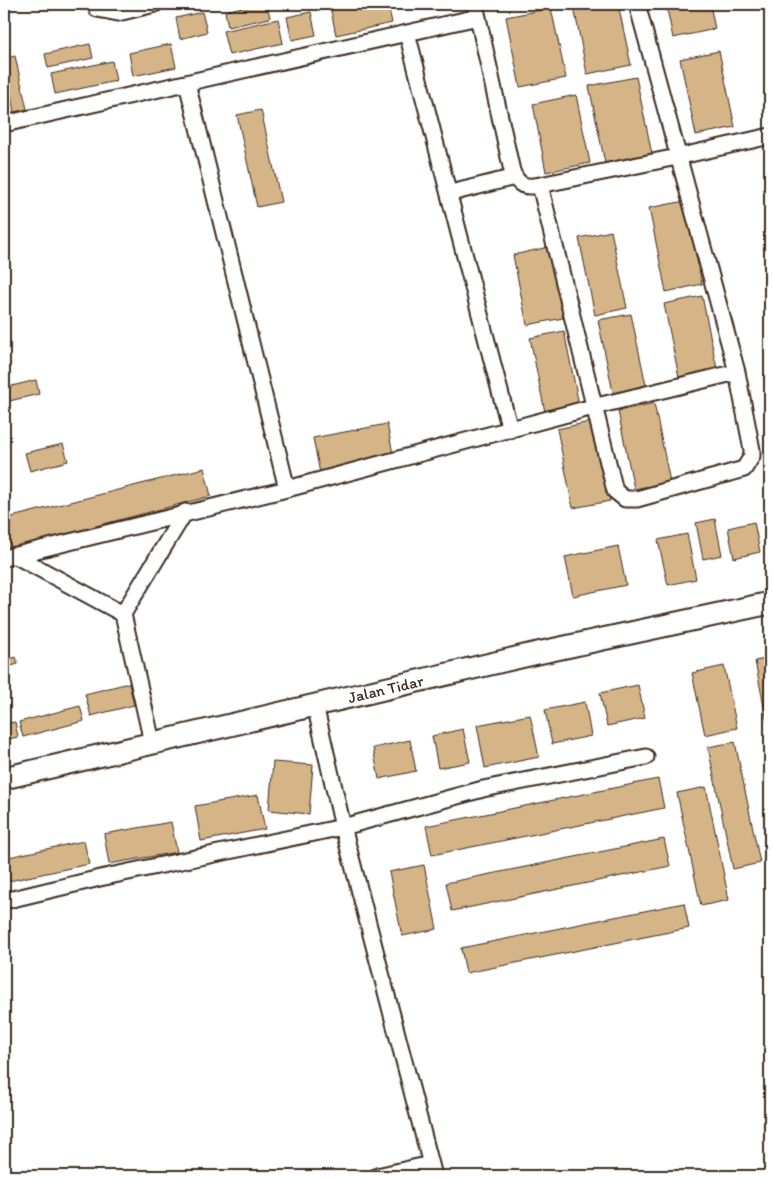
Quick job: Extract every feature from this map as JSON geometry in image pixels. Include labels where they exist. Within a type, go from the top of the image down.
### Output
[{"type":"main road","name":"Jalan Tidar","points":[[4,778],[533,654],[770,604]]},
{"type":"street","points":[[95,4],[97,9],[118,13],[155,4]]},
{"type":"street","points":[[540,185],[614,491],[625,499],[637,498],[744,468],[752,456],[752,450],[737,372],[636,4]]},
{"type":"street","points":[[4,124],[408,33],[477,11],[514,177],[522,186],[540,185],[770,136]]},
{"type":"street","points":[[408,33],[510,430]]},
{"type":"street","points":[[187,83],[287,489]]},
{"type":"street","points":[[450,193],[514,177]]},
{"type":"street","points":[[9,556],[287,489],[593,407],[737,372]]},
{"type":"street","points":[[152,742],[123,614],[186,512]]},
{"type":"street","points":[[9,556],[123,614]]},
{"type":"street","points":[[315,705],[343,827],[432,1170],[377,1176]]},
{"type":"street","points":[[4,901],[100,878],[343,827],[483,789],[646,757]]},
{"type":"building","points":[[256,4],[267,4],[270,18],[228,27],[225,11]]},
{"type":"building","points":[[280,4],[299,4],[281,8]]},
{"type":"building","points":[[341,4],[388,4],[392,23],[336,35],[330,6]]},
{"type":"building","points":[[503,4],[520,4],[504,7]]},
{"type":"building","points":[[589,4],[618,4],[631,65],[587,74],[574,7]]},
{"type":"building","points":[[666,4],[710,4],[715,29],[673,38]]},
{"type":"building","points":[[551,8],[566,78],[520,87],[506,17]]},
{"type":"building","points":[[202,12],[207,32],[180,39],[176,18]]},
{"type":"building","points":[[311,12],[316,35],[292,40],[287,17]]},
{"type":"building","points":[[278,19],[283,43],[229,55],[223,31]]},
{"type":"building","points":[[90,44],[93,58],[48,68],[45,54]]},
{"type":"building","points":[[171,44],[176,67],[133,76],[129,53]]},
{"type":"building","points":[[719,51],[735,127],[696,135],[680,59]]},
{"type":"building","points":[[15,56],[27,109],[14,112],[4,59]]},
{"type":"building","points":[[112,61],[116,81],[55,94],[51,74]]},
{"type":"building","points":[[636,77],[652,154],[605,163],[589,86]]},
{"type":"building","points":[[576,95],[590,163],[546,172],[533,104]]},
{"type":"building","points":[[261,110],[281,202],[257,207],[237,115]]},
{"type":"building","points":[[685,201],[702,284],[666,292],[649,208]]},
{"type":"building","points":[[611,231],[627,308],[595,315],[579,238]]},
{"type":"building","points":[[549,247],[563,318],[527,325],[513,255]]},
{"type":"building","points":[[702,296],[717,369],[679,377],[664,304]]},
{"type":"building","points":[[631,314],[647,390],[614,397],[598,320]]},
{"type":"building","points":[[564,331],[579,405],[545,412],[530,338]]},
{"type":"building","points":[[36,380],[39,394],[5,402],[4,388]]},
{"type":"building","points":[[654,403],[670,482],[634,489],[618,411]]},
{"type":"building","points":[[594,421],[610,501],[573,508],[557,429]]},
{"type":"building","points":[[387,424],[394,459],[320,473],[313,438]]},
{"type":"building","points":[[63,444],[68,461],[30,471],[25,453]]},
{"type":"building","points":[[204,468],[211,496],[8,549],[4,519]]},
{"type":"building","points":[[715,519],[722,555],[703,559],[696,523]]},
{"type":"building","points":[[754,522],[760,552],[734,558],[728,528]]},
{"type":"building","points":[[687,534],[696,579],[668,585],[658,540]]},
{"type":"building","points":[[618,546],[626,585],[573,596],[565,557]]},
{"type":"building","points":[[16,657],[18,664],[4,668],[4,661]]},
{"type":"building","points":[[770,658],[770,722],[767,722],[755,661]]},
{"type":"building","points":[[724,666],[737,728],[705,735],[692,673]]},
{"type":"building","points":[[129,683],[134,705],[91,716],[85,694]]},
{"type":"building","points":[[638,685],[645,718],[607,726],[600,693]]},
{"type":"building","points":[[585,702],[591,736],[552,744],[545,710]]},
{"type":"building","points":[[80,706],[84,721],[23,737],[19,722]]},
{"type":"building","points":[[530,715],[539,757],[485,768],[477,725]]},
{"type":"building","points":[[15,722],[18,737],[4,740],[4,724]]},
{"type":"building","points":[[463,729],[470,762],[438,768],[432,736]]},
{"type":"building","points":[[410,740],[416,771],[379,779],[373,748]]},
{"type":"building","points":[[735,742],[760,863],[733,869],[708,747]]},
{"type":"building","points":[[273,762],[313,765],[309,814],[269,810]]},
{"type":"building","points":[[658,779],[664,808],[432,855],[426,826]]},
{"type":"building","points":[[706,787],[729,900],[701,906],[677,793]]},
{"type":"building","points":[[258,795],[265,829],[201,841],[195,806]]},
{"type":"building","points":[[171,822],[177,852],[109,864],[104,834]]},
{"type":"building","points":[[664,839],[670,866],[452,911],[446,883]]},
{"type":"building","points":[[84,841],[89,864],[4,882],[4,858]]},
{"type":"building","points":[[424,865],[437,929],[402,936],[389,872]]},
{"type":"building","points":[[684,903],[689,928],[466,973],[461,948]]}]
